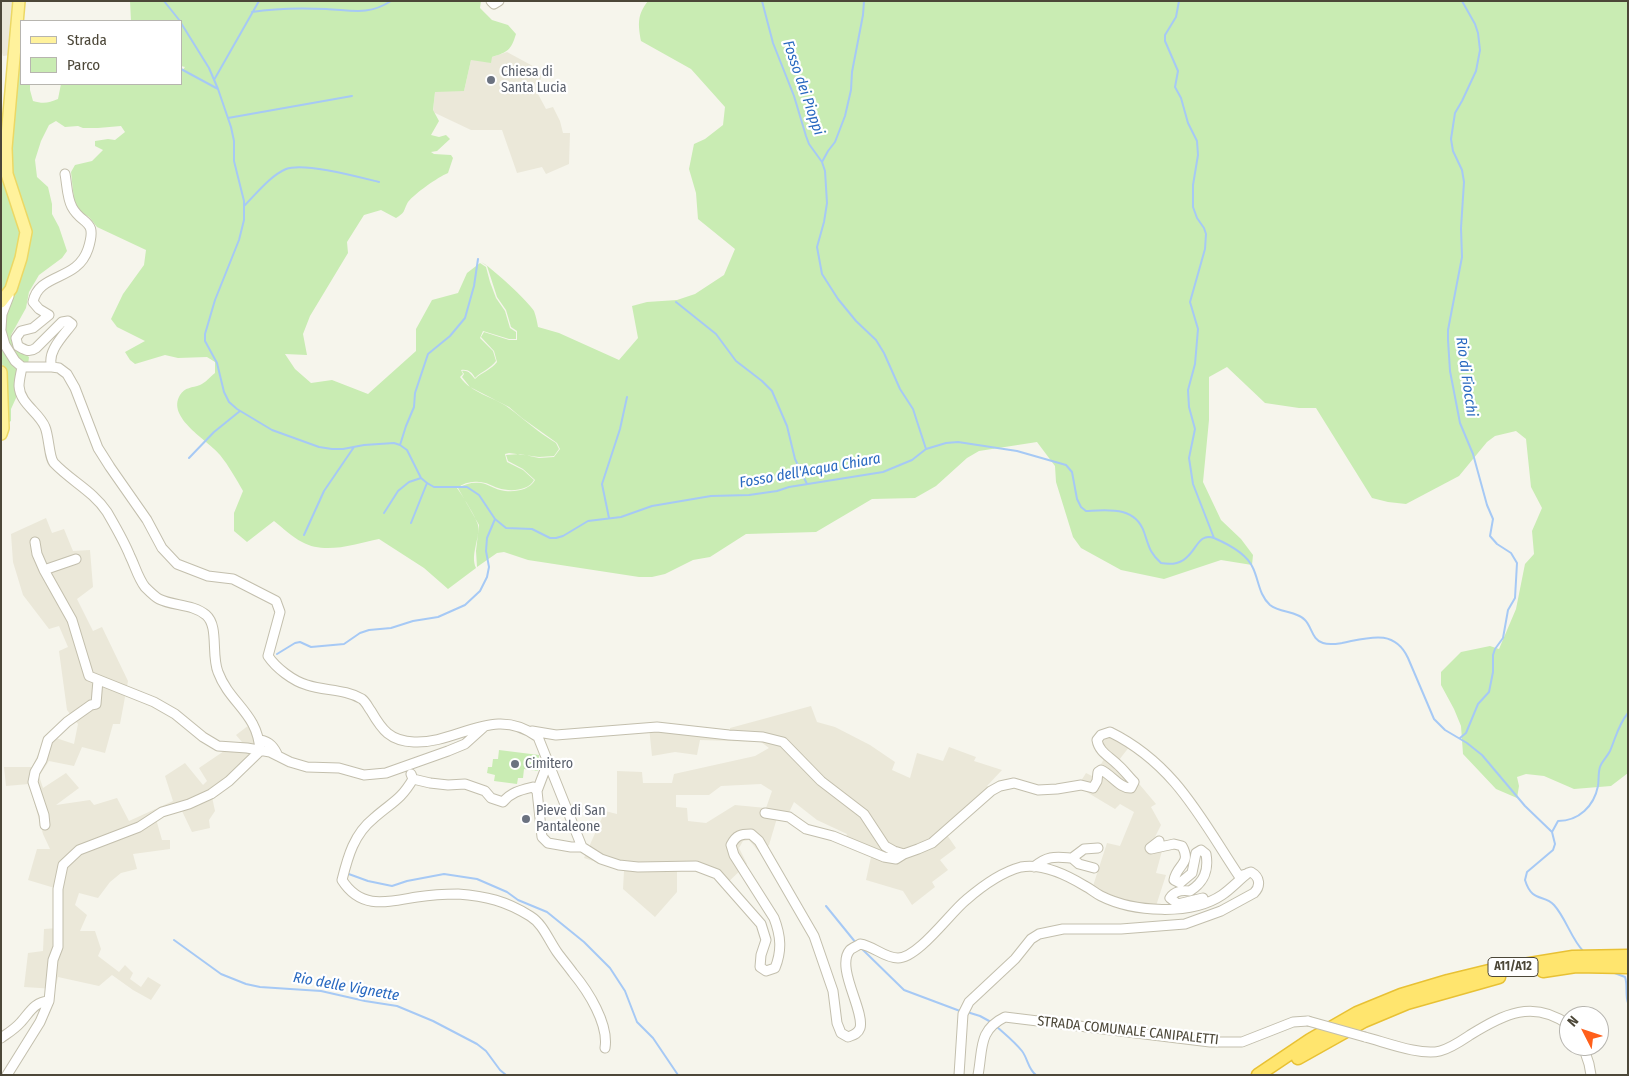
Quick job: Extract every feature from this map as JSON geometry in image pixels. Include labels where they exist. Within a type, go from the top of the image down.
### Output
[{"type":"highway","name":"A11/A12","points":[[1258,1075],[1313,1044],[1364,1021],[1404,999],[1448,981],[1493,970],[1573,957],[1628,956]]},
{"type":"highway","name":"A11/A12","points":[[1404,999],[1495,978],[1576,966],[1628,966]]},
{"type":"highway","name":"A11/A12","points":[[1272,1075],[1313,1044]]},
{"type":"main road","points":[[1,302],[11,289],[21,258],[26,232],[8,174],[6,148],[19,1]]},
{"type":"main road","points":[[1,372],[3,428],[1,434]]},
{"type":"street","points":[[491,1],[494,4],[499,1]]},
{"type":"street","points":[[52,367],[50,362],[52,354],[72,324],[68,321],[62,322],[32,351],[27,351],[18,346],[16,338],[21,331],[34,328],[49,315],[39,309],[33,302],[34,295],[42,284],[72,271],[87,252],[90,244],[92,236],[88,222],[76,213],[71,205],[65,174]]},
{"type":"street","points":[[11,289],[2,314],[1,330],[5,345],[15,362],[22,367],[59,368],[67,374],[75,388],[102,455],[147,520],[162,548],[177,564],[208,576],[233,579],[276,601],[280,612],[268,656],[272,663],[306,685],[347,692],[364,700],[384,732],[397,739],[413,742],[432,742],[486,725],[509,725],[529,730],[538,737],[582,847]]},
{"type":"street","points":[[8,1075],[40,1022],[49,1000],[52,960],[58,947],[58,889],[63,865],[79,850],[139,827],[162,812],[189,804],[211,794],[229,781],[260,751],[260,740],[250,717],[226,689],[214,663],[213,625],[206,615],[178,603],[159,599],[144,586],[130,554],[106,511],[90,492],[52,462],[46,428],[30,409],[19,387],[22,367]]},
{"type":"street","points":[[35,542],[37,554],[44,570],[72,620],[89,676],[154,702],[175,714],[203,737],[218,746],[260,751],[307,767],[339,768],[364,775],[386,774],[465,744],[486,725]]},
{"type":"street","points":[[44,570],[76,559]]},
{"type":"street","points":[[45,826],[44,815],[33,782],[35,772],[42,760],[48,740],[67,722],[96,704],[98,680]]},
{"type":"street","points":[[529,730],[556,734],[657,727],[764,737],[783,742],[821,781],[864,814],[885,846],[904,854]]},
{"type":"street","points":[[529,730],[556,728]]},
{"type":"street","points":[[765,813],[789,817],[806,829],[833,836],[884,857],[896,859],[932,843],[991,791],[1000,786],[1014,783],[1038,790],[1057,790],[1081,785],[1093,788],[1097,781],[1098,772],[1101,770],[1123,786],[1131,788],[1134,782],[1098,746],[1097,740],[1100,735],[1110,732],[1154,761],[1172,777],[1243,875]]},
{"type":"street","points":[[260,740],[268,742],[278,756]]},
{"type":"street","points":[[548,762],[537,791],[542,837],[548,843],[582,847],[619,865],[638,867],[696,866],[718,874],[761,924],[766,940],[761,955],[760,967],[766,970],[774,968],[779,958],[778,928],[774,918],[734,855],[731,845],[734,838],[741,834],[751,834],[759,841],[814,936],[833,991],[841,1033],[848,1037],[856,1034],[860,1027],[846,972],[846,957],[850,950],[857,945],[865,944],[889,957],[900,958],[910,955],[966,900],[1001,875],[1022,867],[1039,867],[1063,874],[1087,886],[1100,896],[1118,903],[1150,909],[1189,908],[1220,896],[1243,875]]},
{"type":"street","points":[[408,766],[413,779]]},
{"type":"street","points":[[413,779],[448,785],[465,784],[485,791],[491,798],[503,802],[509,795],[520,790],[533,787],[537,791]]},
{"type":"street","points":[[413,779],[404,794],[374,818],[353,843],[342,880],[348,890],[362,898],[381,903],[457,894],[493,898],[532,917],[542,927],[557,952],[593,999],[606,1048]]},
{"type":"street","points":[[959,1075],[965,1011],[969,1002],[1015,959],[1031,939],[1039,934],[1063,928],[1121,929],[1185,924],[1221,910],[1254,893],[1258,889],[1258,880],[1254,873],[1243,875],[1229,885],[1201,899],[1178,904],[1170,898],[1172,894],[1183,890],[1190,891],[1204,880],[1207,870],[1206,854],[1201,850],[1196,853],[1194,858],[1195,866],[1192,873],[1180,883],[1174,880],[1186,861],[1186,853],[1182,846],[1174,844],[1150,848],[1160,841]]},
{"type":"street","points":[[1072,858],[1084,849],[1098,848]]},
{"type":"street","points":[[1034,867],[1051,856],[1072,858],[1079,864],[1094,868]]},
{"type":"street","points":[[1,1038],[22,1022],[34,1005],[49,1000]]},
{"type":"street","name":"STRADA COMUNALE CANIPALETTI","points":[[978,1075],[982,1041],[993,1024],[1005,1017],[1178,1039],[1218,1042],[1242,1042],[1293,1022],[1308,1021],[1419,1051],[1438,1051],[1451,1046],[1496,1019],[1516,1012],[1547,1013],[1559,1018]]},
{"type":"street","points":[[1586,1056],[1591,1075]]},
{"type":"shaded area","points":[[1,1],[23,1],[18,54],[3,56],[1,49]]},
{"type":"shaded area","points":[[507,52],[542,71],[538,94],[546,109],[553,107],[560,121],[563,133],[570,133],[569,164],[546,174],[542,167],[517,173],[502,130],[471,130],[433,112],[435,91],[464,91],[471,60],[492,57]]},
{"type":"shaded area","points":[[46,518],[52,533],[64,529],[73,551],[90,550],[93,587],[77,599],[93,631],[102,627],[128,681],[120,724],[113,724],[105,753],[82,747],[74,766],[49,761],[39,776],[43,788],[66,773],[79,788],[56,805],[90,800],[94,805],[117,798],[129,821],[173,801],[165,776],[185,763],[203,785],[207,781],[199,768],[230,747],[235,747],[242,742],[236,735],[253,722],[261,753],[212,797],[215,811],[209,820],[210,828],[192,832],[181,809],[156,819],[162,840],[170,840],[170,849],[133,854],[137,869],[121,873],[110,882],[98,898],[79,893],[75,905],[87,915],[80,931],[95,931],[101,949],[98,956],[119,972],[125,965],[133,973],[130,979],[141,987],[148,977],[161,985],[151,1000],[112,975],[99,986],[58,977],[55,989],[24,987],[28,953],[43,951],[44,929],[58,928],[58,889],[28,880],[37,849],[50,849],[43,834],[29,784],[6,786],[4,767],[32,767],[47,735],[74,744],[78,724],[67,710],[59,651],[68,647],[59,626],[49,629],[23,595],[13,562],[11,534]]},
{"type":"shaded area","points":[[811,706],[817,722],[835,727],[870,745],[895,762],[892,770],[910,778],[917,753],[943,761],[949,747],[976,757],[974,761],[1002,770],[987,786],[994,792],[985,803],[947,835],[956,848],[940,860],[948,870],[932,882],[935,887],[912,905],[903,891],[866,880],[871,857],[843,845],[847,834],[817,820],[794,802],[786,819],[777,818],[769,845],[759,852],[749,840],[743,841],[739,848],[747,864],[722,888],[713,877],[696,870],[677,869],[677,892],[655,917],[623,889],[624,871],[584,858],[605,811],[617,814],[617,771],[642,772],[643,783],[672,783],[674,774],[755,756],[769,748],[761,742],[700,740],[697,755],[675,752],[652,756],[649,727],[730,734],[730,728]],"holes":[[[761,784],[772,791],[766,808],[735,805],[706,823],[688,821],[687,808],[676,807],[676,795],[709,795],[721,786]]]},
{"type":"shaded area","points":[[1113,730],[1133,742],[1119,760],[1156,804],[1151,807],[1161,825],[1150,847],[1162,851],[1156,873],[1166,875],[1155,909],[1118,903],[1092,889],[1107,843],[1120,846],[1134,812],[1120,804],[1115,809],[1080,788],[1081,781],[1086,773],[1094,777],[1105,757],[1097,749]]},
{"type":"green space","points":[[130,1],[481,1],[480,8],[492,20],[508,25],[516,34],[510,47],[502,54],[492,57],[491,63],[471,60],[464,91],[435,92],[433,110],[439,121],[431,135],[439,137],[446,135],[450,139],[437,151],[431,152],[434,154],[451,155],[453,158],[448,173],[415,195],[408,202],[403,213],[396,218],[381,210],[364,215],[347,242],[348,253],[310,316],[303,334],[307,355],[285,354],[295,369],[311,383],[332,380],[368,394],[416,351],[416,329],[432,300],[458,293],[467,273],[480,263],[486,267],[496,298],[505,311],[510,328],[516,332],[516,339],[509,339],[483,331],[480,338],[493,351],[496,361],[475,378],[470,371],[466,370],[461,370],[463,374],[460,377],[470,387],[509,408],[556,443],[559,449],[554,456],[539,457],[505,454],[507,462],[523,470],[534,480],[528,486],[518,490],[508,490],[476,482],[457,488],[478,525],[474,558],[476,568],[448,589],[424,568],[379,539],[350,546],[320,548],[298,540],[274,521],[247,542],[234,531],[234,513],[243,491],[220,455],[183,420],[177,404],[184,390],[202,384],[215,373],[215,362],[207,357],[178,358],[165,355],[135,364],[130,360],[125,352],[145,341],[117,327],[111,319],[123,294],[144,265],[146,250],[97,227],[89,217],[79,211],[74,200],[71,172],[75,165],[92,161],[103,150],[95,146],[95,141],[115,140],[125,132],[121,126],[98,128],[65,127],[56,121],[49,125],[35,160],[37,177],[48,187],[52,214],[59,227],[67,251],[62,258],[39,275],[29,292],[26,308],[11,335],[16,348],[29,357],[28,365],[17,360],[8,344],[4,330],[5,315],[29,232],[10,174],[10,136],[13,135],[20,64],[20,85],[30,85],[33,101],[40,103],[58,99],[61,85],[182,85],[182,71],[185,67],[182,66],[182,20],[131,20]]},
{"type":"green space","points":[[648,1],[1628,1],[1628,773],[1611,786],[1574,789],[1544,776],[1526,774],[1517,777],[1519,786],[1517,798],[1496,789],[1463,754],[1461,726],[1441,685],[1441,672],[1461,652],[1490,646],[1499,649],[1516,609],[1525,564],[1534,554],[1532,531],[1542,508],[1531,487],[1526,439],[1516,431],[1495,436],[1487,442],[1459,476],[1406,504],[1388,502],[1372,498],[1316,408],[1299,408],[1265,403],[1227,367],[1209,377],[1209,420],[1203,482],[1221,520],[1241,539],[1253,555],[1252,565],[1221,560],[1164,579],[1121,570],[1081,548],[1073,537],[1056,482],[1055,466],[1037,442],[979,451],[967,458],[936,486],[915,498],[872,499],[816,532],[746,534],[710,557],[693,560],[665,574],[652,577],[639,577],[528,560],[504,552],[497,553],[477,567],[476,551],[479,525],[458,488],[463,485],[478,483],[505,491],[524,489],[529,487],[535,480],[523,469],[508,461],[506,455],[520,454],[539,458],[554,457],[560,449],[557,443],[509,407],[470,387],[462,377],[464,374],[462,371],[466,371],[475,379],[497,362],[494,351],[481,337],[484,332],[509,340],[517,340],[517,331],[511,327],[506,310],[497,297],[487,267],[500,276],[531,306],[535,313],[538,327],[559,333],[619,360],[638,338],[632,306],[647,302],[677,300],[695,294],[724,275],[735,249],[698,219],[696,193],[689,169],[694,144],[705,139],[723,125],[725,107],[691,69],[641,41],[639,20]]},
{"type":"green space","points":[[4,137],[21,232],[17,257],[8,286],[1,295],[1,138]]},
{"type":"green space","points":[[1,346],[12,364],[20,370],[16,398],[11,409],[11,421],[6,424],[6,376],[1,361]]},
{"type":"green space","points":[[499,750],[539,755],[538,771],[524,769],[523,778],[518,778],[517,784],[494,781],[495,775],[487,773],[488,767],[492,767],[493,759],[498,759]]},
{"type":"waterway","name":"Fosso dell'Acqua Chiara","points":[[164,1],[179,20]]},
{"type":"waterway","points":[[214,80],[259,1]]},
{"type":"waterway","points":[[252,12],[298,8],[359,11],[375,9],[391,1]]},
{"type":"waterway","name":"Fosso dei Pioppi","points":[[762,1],[773,43],[794,96],[806,136],[809,144],[822,162],[825,171],[827,203],[817,247],[822,274],[838,299],[856,321],[876,340],[884,353],[900,389],[913,409],[926,449]]},
{"type":"waterway","points":[[822,162],[835,142],[845,116],[851,90],[852,72],[864,1]]},
{"type":"waterway","points":[[1179,1],[1176,17],[1165,35],[1165,41],[1178,71],[1175,87],[1181,98],[1188,123],[1197,141],[1198,155],[1193,185],[1193,207],[1206,234],[1205,249],[1190,302],[1198,329],[1195,364],[1188,390],[1189,407],[1195,429],[1189,458],[1193,484],[1214,538]]},
{"type":"waterway","name":"Rio di Fiocchi","points":[[1460,738],[1466,733],[1478,704],[1489,692],[1493,672],[1493,655],[1503,638],[1508,610],[1515,598],[1517,563],[1511,553],[1497,544],[1490,536],[1493,519],[1487,505],[1473,454],[1460,423],[1450,371],[1448,330],[1462,257],[1461,228],[1464,182],[1462,170],[1453,151],[1451,139],[1455,113],[1476,71],[1480,50],[1475,24],[1462,1]]},
{"type":"waterway","name":"Fosso dell'Acqua Chiara","points":[[182,25],[209,68],[218,89],[231,127],[234,141],[234,161],[244,201],[244,220],[239,240],[215,300],[205,334],[205,341],[217,363],[224,392],[229,402],[237,409],[272,430],[319,447],[343,449],[364,445],[394,443],[400,445],[407,450],[421,478],[427,483],[434,487],[467,487],[479,495],[495,519],[506,528],[532,529],[550,538],[563,536],[588,521],[621,517],[652,506],[711,496],[749,495],[777,491],[789,487],[883,472],[912,460],[926,449],[946,443],[958,442],[1017,451],[1066,465],[1072,472],[1077,499],[1081,507],[1086,511],[1120,511],[1134,518],[1140,524],[1148,545],[1161,563],[1173,564],[1182,561],[1202,540],[1207,537],[1214,538],[1231,546],[1246,558],[1253,568],[1266,601],[1270,605],[1302,617],[1319,641],[1325,644],[1334,644],[1380,637],[1395,642],[1408,658],[1434,719],[1445,730],[1467,743],[1482,755],[1525,806],[1552,832],[1555,844],[1553,850],[1527,872],[1525,880],[1531,892],[1554,905],[1579,947],[1584,952]]},
{"type":"waterway","points":[[182,70],[218,89]]},
{"type":"waterway","points":[[228,118],[352,96]]},
{"type":"waterway","points":[[245,205],[264,185],[280,172],[294,167],[332,171],[379,182]]},
{"type":"waterway","points":[[400,445],[414,407],[415,393],[428,354],[450,336],[465,318],[474,286],[478,259]]},
{"type":"waterway","points":[[676,302],[716,334],[736,361],[772,391],[787,426],[795,459],[807,484]]},
{"type":"waterway","points":[[609,518],[602,484],[620,429],[627,397]]},
{"type":"waterway","points":[[189,458],[214,432],[240,411]]},
{"type":"waterway","points":[[304,535],[324,491],[354,447]]},
{"type":"waterway","points":[[384,513],[398,491],[409,482],[421,478]]},
{"type":"waterway","points":[[411,523],[427,483]]},
{"type":"waterway","points":[[277,654],[300,642],[311,647],[344,644],[360,633],[369,630],[391,628],[413,621],[438,617],[465,605],[480,591],[487,577],[489,567],[486,551],[487,538],[495,519]]},
{"type":"waterway","points":[[1552,832],[1558,821],[1579,815],[1593,800],[1598,786],[1600,767],[1610,751],[1619,727],[1628,713]]},
{"type":"waterway","points":[[346,873],[368,881],[392,886],[444,874],[477,879],[507,892],[518,900],[547,912],[584,942],[610,968],[625,991],[637,1022],[653,1038],[678,1075]]},
{"type":"waterway","points":[[826,906],[856,943]]},
{"type":"waterway","name":"Rio delle Vignette","points":[[174,940],[221,974],[246,984],[260,987],[321,991],[397,1006],[433,1021],[477,1044],[486,1051],[506,1075]]},
{"type":"waterway","points":[[861,948],[904,990],[960,1011]]},
{"type":"waterway","name":"Fosso dell'Acqua Chiara","points":[[1612,972],[1625,977],[1628,1003]]},
{"type":"waterway","points":[[967,1012],[991,1022]]},
{"type":"waterway","points":[[996,1026],[1022,1051],[1031,1070],[1036,1075]]},
{"type":"place","name":"Chiesa di Santa Lucia","points":[[491,80]]},
{"type":"place","name":"Cimitero","points":[[515,764]]},
{"type":"place","name":"Pieve di San Pantaleone","points":[[526,819]]}]
